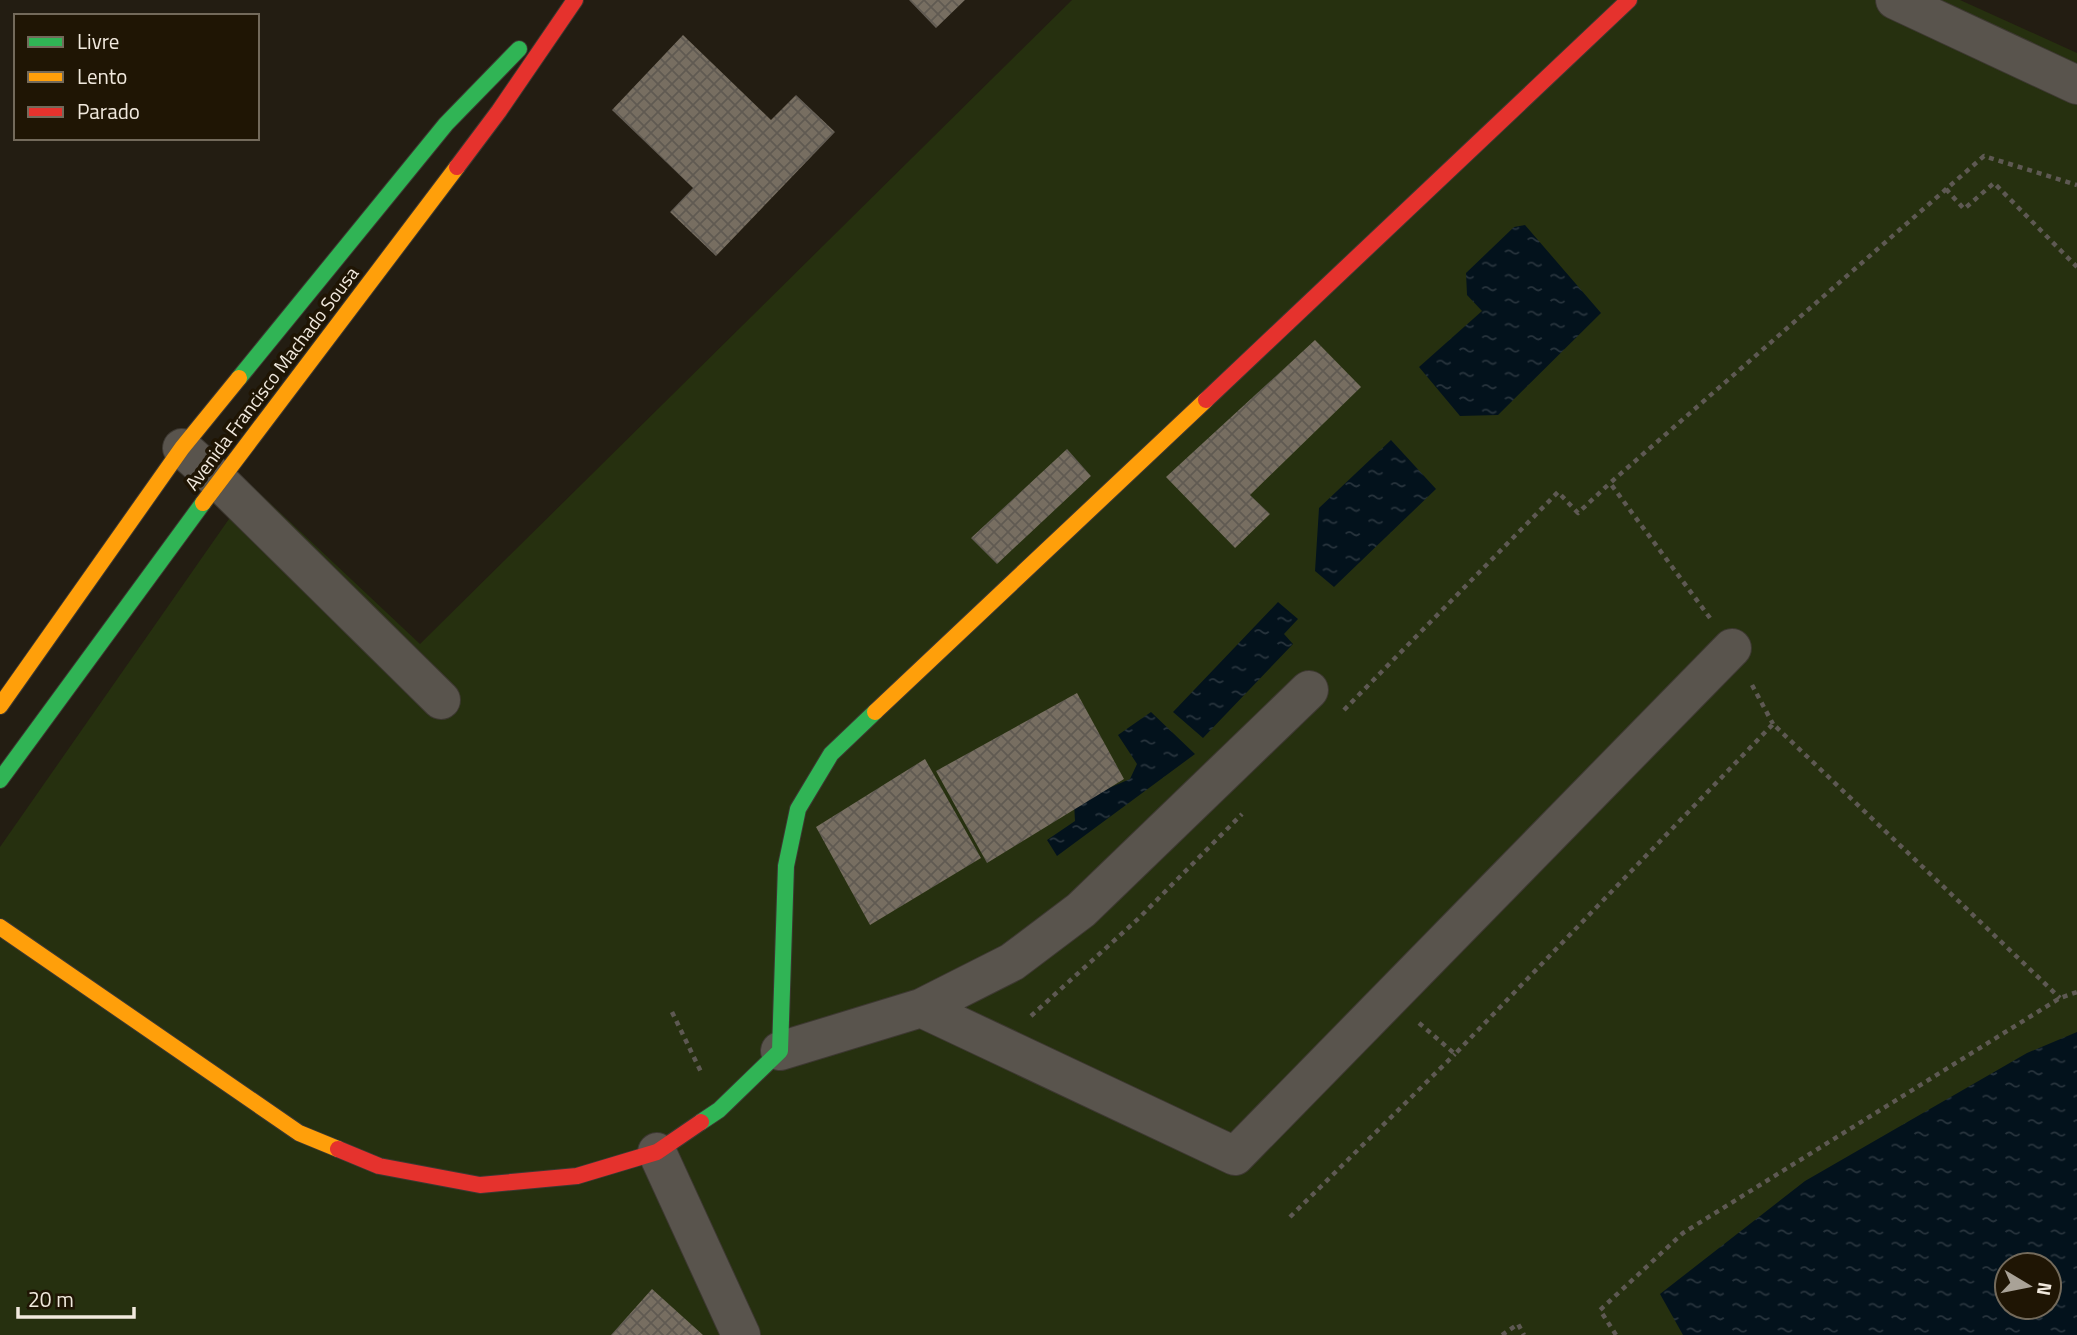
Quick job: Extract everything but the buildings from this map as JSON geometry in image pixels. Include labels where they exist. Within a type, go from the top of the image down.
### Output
[{"type":"street","name":"Avenida Francisco Machado Sousa","points":[[0,706],[182,448],[446,124],[567,0]]},
{"type":"street","name":"Avenida Francisco Machado Sousa","points":[[0,780],[219,481],[499,111],[575,0]]},
{"type":"street","points":[[780,1051],[786,866],[798,809],[831,754],[1629,0]]},
{"type":"street","points":[[1895,0],[2077,85]]},
{"type":"street","points":[[182,448],[219,481],[440,700]]},
{"type":"street","points":[[921,1008],[1235,1156],[1732,648]]},
{"type":"street","points":[[0,927],[299,1133],[379,1166],[481,1185],[577,1176],[657,1152],[719,1110],[780,1051],[921,1008],[1012,962],[1081,910],[1309,690]]},
{"type":"street","points":[[657,1152],[741,1335]]},
{"type":"path","points":[[2060,998],[1773,724],[1732,648],[1610,483],[1984,156],[2077,185]]},
{"type":"path","points":[[1947,189],[1964,209],[1994,183],[2077,267]]},
{"type":"path","points":[[1290,1217],[1455,1054],[1773,724]]},
{"type":"path","points":[[1616,1335],[1600,1310],[1683,1233],[2060,998],[2077,992]]},
{"type":"path","points":[[1390,998],[1455,1054]]},
{"type":"path","points":[[672,1012],[719,1110]]},
{"type":"path","points":[[1502,1335],[1518,1324],[1524,1335]]},
{"type":"green space","points":[[1072,0],[1960,0],[2077,53],[2077,1335],[0,1335],[0,847],[252,486],[420,644]]},
{"type":"water","points":[[1525,225],[1601,313],[1498,415],[1460,416],[1419,367],[1482,311],[1467,295],[1466,273],[1514,227]]},
{"type":"water","points":[[1391,440],[1436,489],[1334,587],[1315,571],[1319,508]]},
{"type":"water","points":[[1278,602],[1298,619],[1284,634],[1293,644],[1203,738],[1173,712]]},
{"type":"water","points":[[1151,712],[1195,754],[1057,856],[1047,840],[1075,821],[1074,803],[1130,779],[1137,764],[1118,735]]},
{"type":"water","points":[[2077,1032],[2077,1335],[1683,1335],[1660,1294],[1805,1181],[2027,1053]]},
{"type":"traffic: fast","points":[[239,378],[446,124],[519,49]]},
{"type":"traffic: fast","points":[[0,780],[203,503]]},
{"type":"traffic: fast","points":[[701,1122],[719,1110],[780,1051],[786,866],[798,809],[831,754],[875,712]]},
{"type":"traffic: slow","points":[[203,503],[457,167]]},
{"type":"traffic: slow","points":[[0,706],[182,448],[239,378]]},
{"type":"traffic: slow","points":[[875,712],[1206,400]]},
{"type":"traffic: slow","points":[[0,927],[299,1133],[338,1149]]},
{"type":"traffic: jam","points":[[457,167],[575,0]]},
{"type":"traffic: jam","points":[[1206,400],[1629,0]]},
{"type":"traffic: jam","points":[[338,1149],[379,1166],[480,1185],[577,1176],[657,1152],[701,1122]]}]
